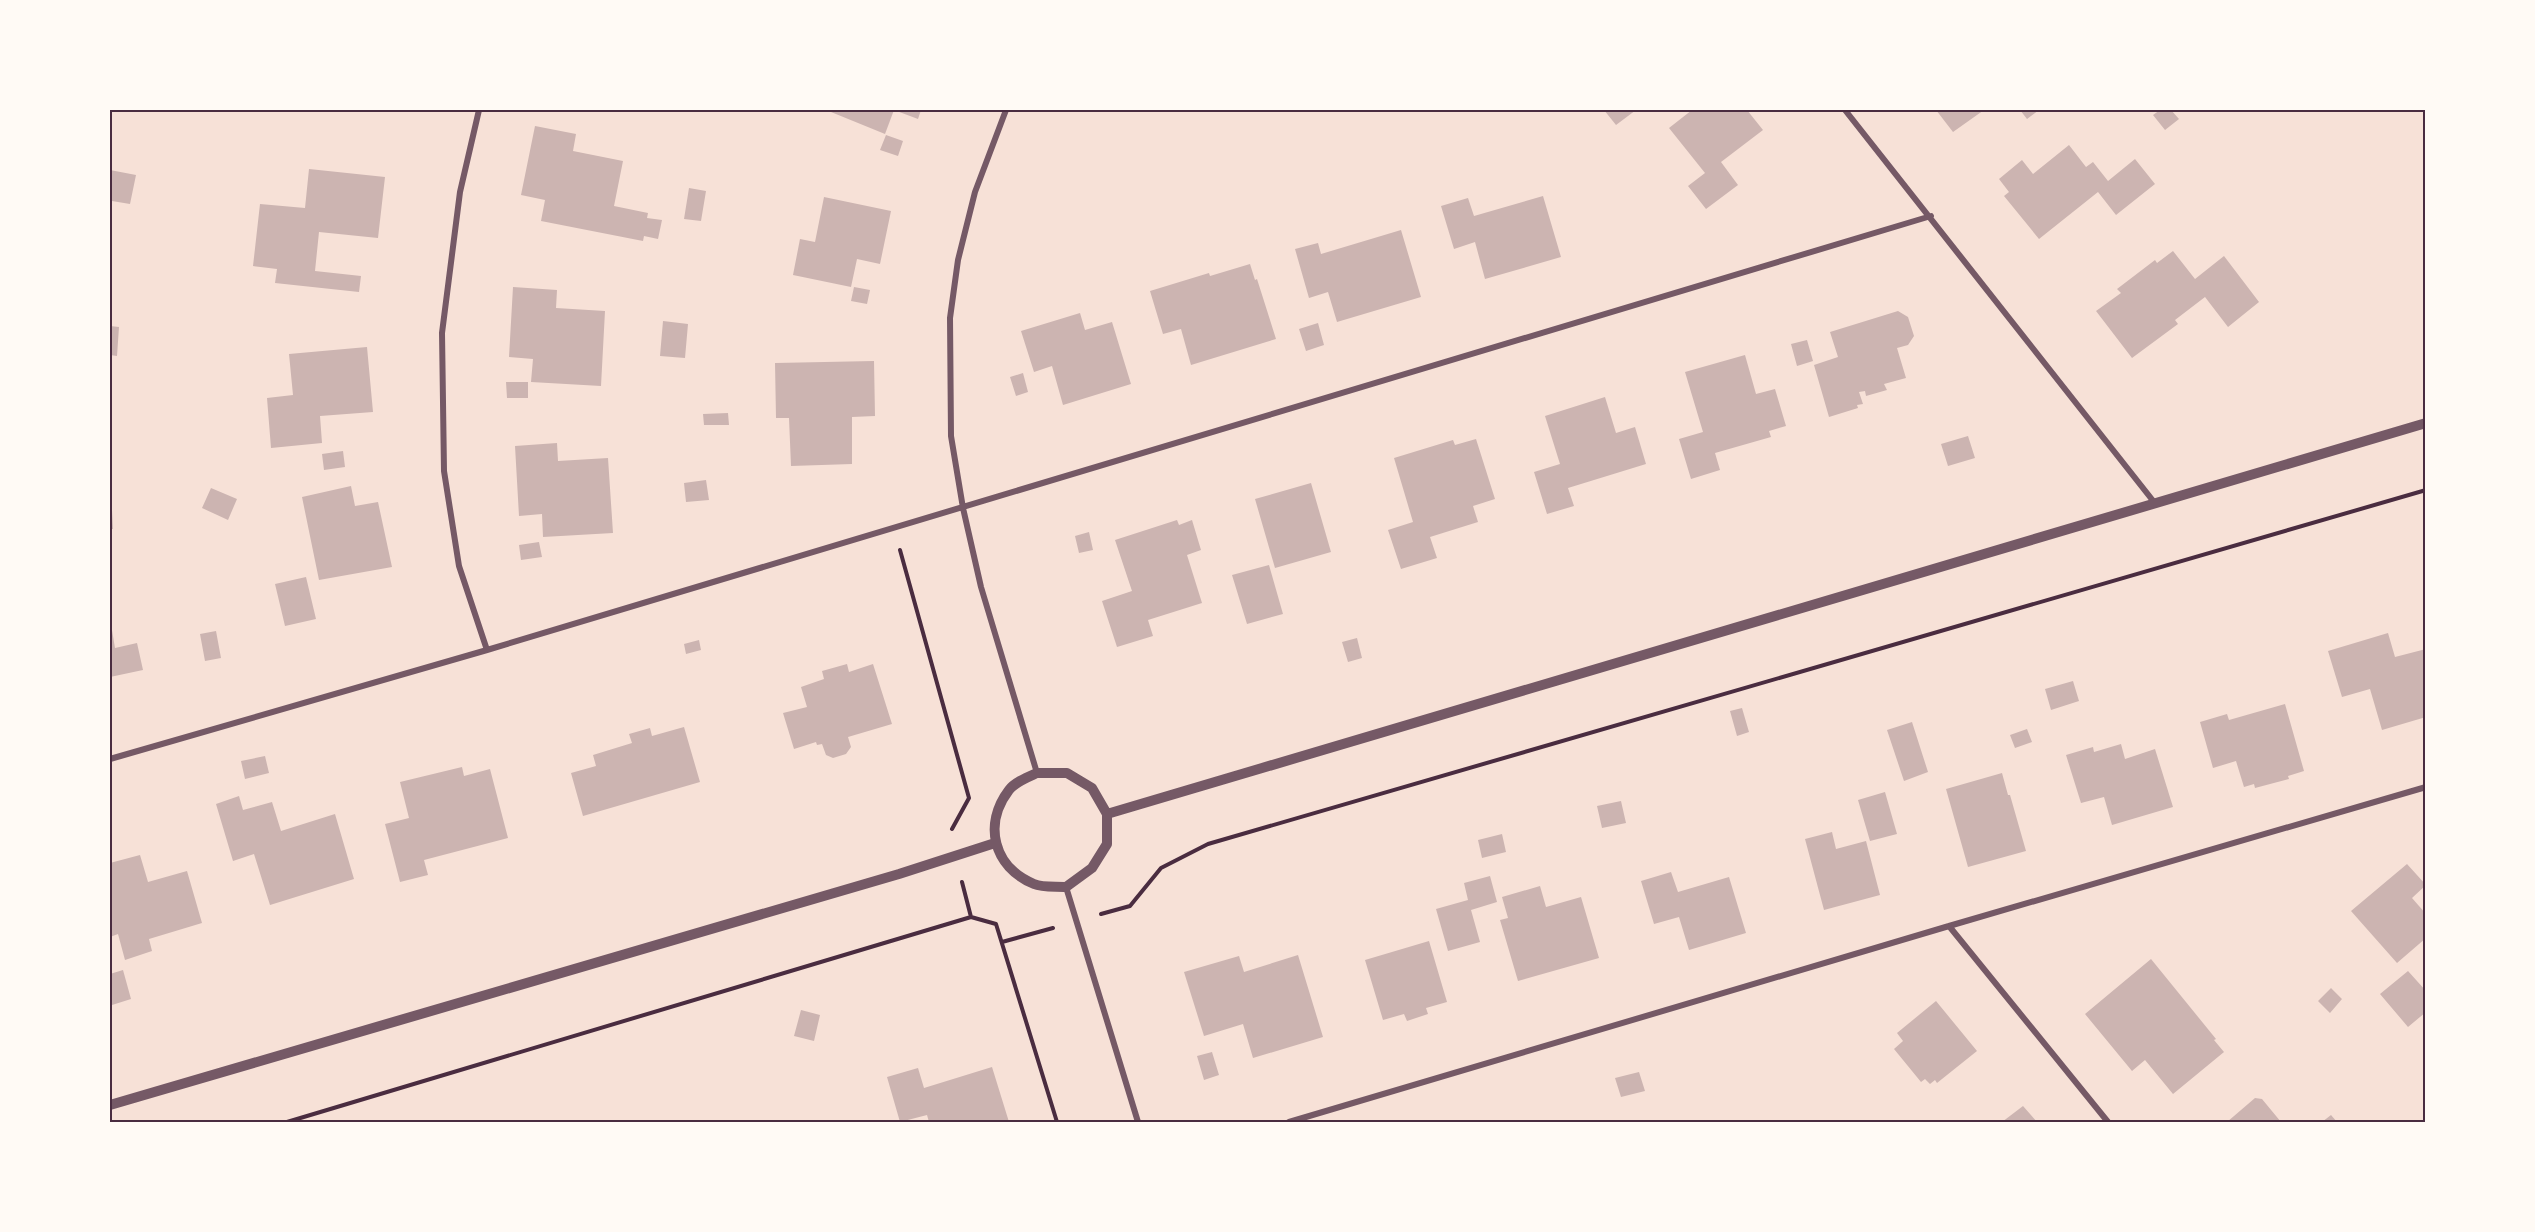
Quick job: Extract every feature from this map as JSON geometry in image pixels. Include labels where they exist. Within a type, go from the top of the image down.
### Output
[{"type":"street","points":[[479,110],[459,192],[442,333],[442,356],[446,483],[459,566],[488,650]]},
{"type":"street","points":[[1006,110],[975,192],[958,260],[950,318],[951,436],[963,508],[981,587],[1037,773]]},
{"type":"street","points":[[1845,110],[1931,216],[2154,502]]},
{"type":"street","points":[[110,759],[488,650],[1931,216]]},
{"type":"street","points":[[1107,814],[2426,423]]},
{"type":"street","points":[[1037,773],[1067,773],[1092,788],[1107,814],[1107,844],[1092,868],[1066,887],[1036,885],[1010,869],[995,843],[995,813],[1005,796],[1011,788],[1037,773]]},
{"type":"street","points":[[1289,1122],[2426,787]]},
{"type":"street","points":[[110,1105],[899,874],[995,843]]},
{"type":"street","points":[[1066,887],[1138,1122]]},
{"type":"street","points":[[1949,926],[2108,1122]]},
{"type":"path","points":[[1002,942],[1130,906],[1161,868],[1208,844],[2426,490]]},
{"type":"path","points":[[288,1122],[971,917]]},
{"type":"building","points":[[832,110],[894,110],[885,134],[831,112]]},
{"type":"building","points":[[894,110],[921,110],[918,119]]},
{"type":"building","points":[[1604,110],[1636,110],[1616,125]]},
{"type":"building","points":[[1692,110],[1747,110],[1763,130],[1721,162],[1738,185],[1706,209],[1688,186],[1705,173],[1669,128]]},
{"type":"building","points":[[1936,110],[1984,110],[1953,132]]},
{"type":"building","points":[[2020,110],[2039,110],[2027,119]]},
{"type":"building","points":[[2160,110],[2171,110],[2179,119],[2165,130],[2153,115]]},
{"type":"building","points":[[535,126],[576,134],[573,151],[623,161],[614,206],[648,213],[647,218],[662,220],[658,239],[644,236],[643,241],[541,221],[545,200],[521,195]]},
{"type":"building","points":[[886,135],[903,141],[898,156],[880,150]]},
{"type":"building","points":[[2069,145],[2086,167],[2093,162],[2108,181],[2135,159],[2155,184],[2116,215],[2098,192],[2039,239],[2004,196],[2009,192],[1999,179],[2022,160],[2033,174]]},
{"type":"building","points":[[309,169],[385,177],[378,238],[319,232],[315,271],[361,276],[359,292],[275,283],[277,269],[253,266],[260,204],[305,208]]},
{"type":"building","points":[[110,170],[136,175],[130,204],[112,201],[110,208]]},
{"type":"building","points":[[689,188],[706,191],[701,221],[684,219]]},
{"type":"building","points":[[1543,196],[1561,257],[1485,279],[1475,242],[1454,249],[1441,206],[1468,198],[1474,216]]},
{"type":"building","points":[[824,197],[891,211],[880,264],[857,259],[851,287],[793,275],[800,239],[815,242]]},
{"type":"building","points":[[1401,230],[1421,297],[1337,322],[1328,292],[1309,298],[1295,249],[1318,243],[1321,254]]},
{"type":"building","points":[[2173,251],[2195,279],[2224,256],[2259,302],[2228,327],[2205,297],[2175,320],[2178,324],[2132,358],[2096,311],[2121,293],[2117,289],[2155,260],[2157,263]]},
{"type":"building","points":[[1250,264],[1276,339],[1191,365],[1181,329],[1163,334],[1150,291],[1209,273],[1210,276]]},
{"type":"building","points":[[513,287],[557,290],[556,308],[605,311],[601,386],[531,382],[533,359],[509,357]]},
{"type":"building","points":[[854,287],[870,290],[867,304],[851,301]]},
{"type":"building","points":[[1898,311],[1908,317],[1914,336],[1908,345],[1897,348],[1906,378],[1884,384],[1887,390],[1866,396],[1865,391],[1859,392],[1863,404],[1857,405],[1858,408],[1829,417],[1814,365],[1838,357],[1830,332]]},
{"type":"building","points":[[1080,313],[1085,330],[1112,322],[1131,384],[1063,405],[1052,366],[1034,372],[1021,331]]},
{"type":"building","points":[[663,321],[688,324],[685,358],[660,356]]},
{"type":"building","points":[[1318,323],[1324,345],[1306,351],[1299,329]]},
{"type":"building","points":[[110,326],[119,327],[117,356],[110,355]]},
{"type":"building","points":[[1807,340],[1813,361],[1797,366],[1791,344]]},
{"type":"building","points":[[367,347],[373,412],[320,416],[322,443],[271,448],[267,398],[293,395],[289,354]]},
{"type":"building","points":[[1745,355],[1756,394],[1775,389],[1786,426],[1769,431],[1771,437],[1715,453],[1720,470],[1691,479],[1679,439],[1703,432],[1685,372]]},
{"type":"building","points":[[874,361],[875,416],[852,417],[852,464],[791,466],[789,418],[776,418],[775,363]]},
{"type":"building","points":[[1023,373],[1028,392],[1016,396],[1010,377]]},
{"type":"building","points":[[506,382],[528,382],[528,398],[507,398]]},
{"type":"building","points":[[1605,397],[1616,433],[1635,427],[1646,464],[1568,488],[1574,506],[1547,514],[1534,472],[1560,464],[1545,416]]},
{"type":"building","points":[[728,413],[729,425],[704,425],[703,414]]},
{"type":"building","points":[[1968,436],[1975,458],[1948,466],[1941,444]]},
{"type":"building","points":[[1476,439],[1495,499],[1473,506],[1478,522],[1430,537],[1437,558],[1401,569],[1388,530],[1413,522],[1394,458],[1453,440],[1455,445]]},
{"type":"building","points":[[557,443],[558,461],[608,458],[613,533],[543,537],[542,514],[519,516],[515,446]]},
{"type":"building","points":[[343,451],[345,467],[324,470],[322,454]]},
{"type":"building","points":[[706,480],[709,500],[686,502],[684,483]]},
{"type":"building","points":[[1311,483],[1331,552],[1275,568],[1255,499]]},
{"type":"building","points":[[351,486],[355,506],[378,502],[392,567],[319,580],[302,497]]},
{"type":"building","points":[[211,488],[237,499],[228,520],[202,508]]},
{"type":"building","points":[[111,491],[113,529],[110,529]]},
{"type":"building","points":[[1177,520],[1179,525],[1192,520],[1201,550],[1187,555],[1202,603],[1148,620],[1153,636],[1117,647],[1102,601],[1132,591],[1115,540]]},
{"type":"building","points":[[1089,532],[1093,550],[1079,553],[1075,536]]},
{"type":"building","points":[[539,542],[542,557],[521,560],[519,545]]},
{"type":"building","points":[[1269,565],[1283,614],[1247,624],[1232,575]]},
{"type":"building","points":[[306,577],[316,619],[285,626],[275,584]]},
{"type":"building","points":[[111,624],[115,648],[137,643],[143,670],[110,677]]},
{"type":"building","points":[[216,631],[221,658],[205,661],[200,634]]},
{"type":"building","points":[[2388,633],[2395,657],[2426,649],[2426,717],[2382,730],[2370,689],[2342,697],[2328,651]]},
{"type":"building","points":[[1357,638],[1362,658],[1348,662],[1342,642]]},
{"type":"building","points":[[699,640],[701,650],[686,654],[684,644]]},
{"type":"building","points":[[847,664],[849,672],[873,664],[892,724],[848,737],[851,747],[846,754],[833,758],[826,755],[822,744],[817,745],[816,742],[794,749],[783,713],[807,707],[801,687],[824,679],[822,671]]},
{"type":"building","points":[[2073,681],[2079,701],[2051,710],[2045,689]]},
{"type":"building","points":[[2285,704],[2304,771],[2288,776],[2289,779],[2255,788],[2254,784],[2244,787],[2236,761],[2213,768],[2200,722],[2227,714],[2229,720]]},
{"type":"building","points":[[1742,708],[1749,732],[1737,736],[1730,711]]},
{"type":"building","points":[[1912,722],[1928,772],[1904,781],[1887,730]]},
{"type":"building","points":[[684,727],[700,782],[583,816],[571,773],[596,766],[593,755],[632,743],[629,734],[650,728],[652,736]]},
{"type":"building","points":[[2027,729],[2032,742],[2015,748],[2010,735]]},
{"type":"building","points":[[2121,744],[2125,759],[2155,749],[2173,807],[2112,825],[2104,797],[2081,803],[2066,755],[2093,747],[2094,752]]},
{"type":"building","points":[[265,756],[269,773],[245,779],[241,761]]},
{"type":"building","points":[[462,767],[464,776],[490,769],[508,838],[424,860],[428,875],[400,882],[385,824],[409,818],[400,782]]},
{"type":"building","points":[[2002,773],[2026,851],[1968,867],[1946,789]]},
{"type":"building","points":[[1885,792],[1897,834],[1870,841],[1858,800]]},
{"type":"building","points":[[239,796],[243,810],[272,802],[281,831],[335,814],[354,879],[270,905],[254,854],[233,861],[216,804]]},
{"type":"building","points":[[1621,801],[1626,823],[1602,828],[1597,806]]},
{"type":"building","points":[[1832,832],[1836,849],[1866,841],[1880,895],[1824,910],[1805,839]]},
{"type":"building","points":[[1502,834],[1506,852],[1482,858],[1478,840]]},
{"type":"building","points":[[140,855],[148,882],[187,871],[202,923],[149,939],[152,951],[125,960],[118,934],[110,937],[110,863]]},
{"type":"building","points":[[2407,864],[2426,885],[2412,898],[2426,914],[2426,938],[2397,963],[2351,911]]},
{"type":"building","points":[[1671,872],[1678,892],[1729,877],[1746,933],[1689,950],[1679,917],[1654,924],[1641,881]]},
{"type":"building","points":[[1490,876],[1497,902],[1471,910],[1480,942],[1448,951],[1436,909],[1468,900],[1464,883]]},
{"type":"building","points":[[1540,886],[1546,907],[1581,897],[1599,958],[1518,981],[1500,920],[1508,918],[1502,897]]},
{"type":"building","points":[[1429,941],[1447,1002],[1426,1008],[1428,1014],[1407,1021],[1404,1014],[1383,1020],[1365,960]]},
{"type":"building","points":[[1298,955],[1323,1037],[1253,1058],[1243,1024],[1204,1036],[1184,972],[1239,956],[1244,972]]},
{"type":"building","points":[[2151,959],[2224,1052],[2173,1094],[2145,1060],[2132,1071],[2085,1014]]},
{"type":"building","points":[[123,970],[131,999],[112,1005],[110,974]]},
{"type":"building","points":[[2408,971],[2426,991],[2426,1012],[2408,1027],[2380,994]]},
{"type":"building","points":[[2331,988],[2342,999],[2330,1013],[2318,1001]]},
{"type":"building","points":[[1936,1001],[1977,1051],[1937,1083],[1935,1080],[1930,1084],[1925,1079],[1921,1082],[1894,1049],[1903,1041],[1897,1033]]},
{"type":"building","points":[[801,1010],[820,1015],[814,1041],[794,1036]]},
{"type":"building","points":[[1212,1052],[1219,1075],[1204,1080],[1197,1056]]},
{"type":"building","points":[[992,1067],[1009,1122],[929,1122],[927,1115],[900,1122],[887,1077],[918,1068],[924,1088]]},
{"type":"building","points":[[1639,1072],[1645,1091],[1621,1097],[1615,1078]]},
{"type":"building","points":[[2255,1098],[2262,1099],[2281,1122],[2227,1122]]},
{"type":"building","points":[[2023,1106],[2037,1122],[2002,1122]]},
{"type":"building","points":[[2331,1115],[2337,1122],[2322,1122]]}]
